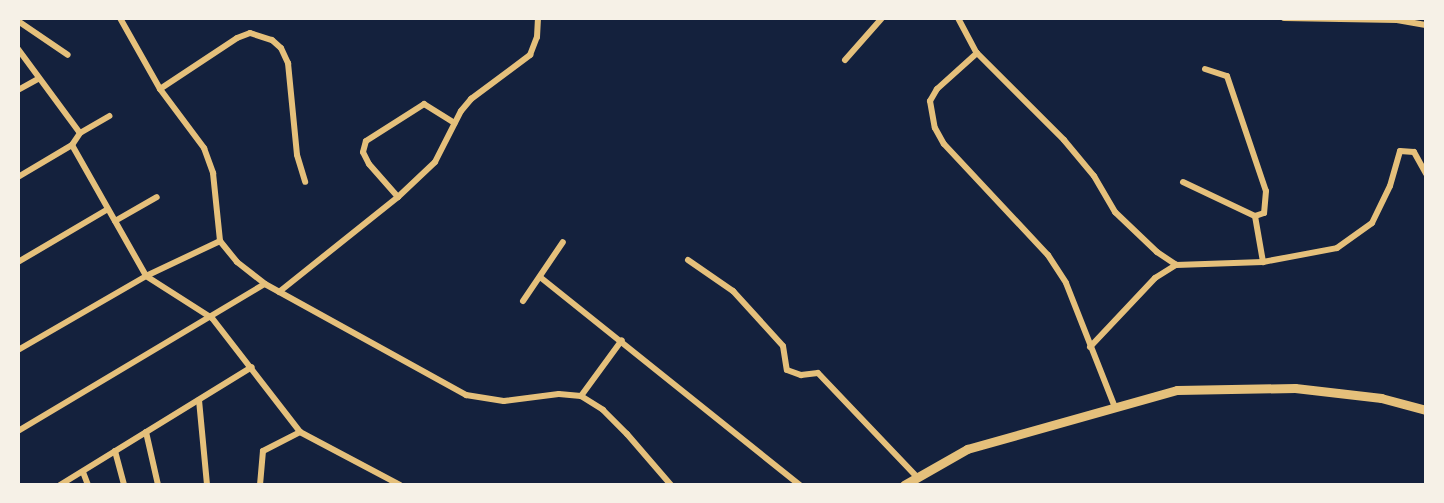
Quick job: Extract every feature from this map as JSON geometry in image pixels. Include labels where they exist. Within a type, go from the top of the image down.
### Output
[{"type":"street","points":[[120,18],[160,89],[204,148],[213,173],[220,241],[237,262],[265,284],[466,395],[504,400],[559,394],[581,396],[603,410],[671,485]]},
{"type":"street","points":[[279,292],[398,198],[435,162],[455,123],[471,99],[523,64],[537,37],[538,18]]},
{"type":"street","points":[[845,60],[882,18]]},
{"type":"street","points":[[958,18],[977,53],[1064,140],[1130,229],[1176,265]]},
{"type":"street","points":[[1284,19],[1392,19],[1426,25]]},
{"type":"street","points":[[18,21],[68,55]]},
{"type":"street","points":[[160,89],[237,38],[250,33],[272,40],[281,48],[288,63],[297,155],[305,182]]},
{"type":"street","points":[[18,49],[80,133]]},
{"type":"street","points":[[977,53],[936,89],[930,101],[935,128],[944,144],[1048,255],[1066,283],[1114,405]]},
{"type":"street","points":[[1183,182],[1255,216],[1264,213],[1266,191],[1227,76],[1205,69]]},
{"type":"street","points":[[18,90],[38,79]]},
{"type":"street","points":[[398,198],[369,164],[363,152],[366,141],[424,104],[455,123]]},
{"type":"street","points":[[18,177],[72,145],[80,133],[109,116]]},
{"type":"street","points":[[72,145],[146,276],[212,318],[300,432],[400,485]]},
{"type":"street","points":[[1090,347],[1155,278],[1176,265],[1263,262],[1315,255],[1357,237],[1383,204],[1398,154],[1407,149],[1414,153],[1426,174]]},
{"type":"street","points":[[115,221],[157,197]]},
{"type":"street","points":[[18,262],[108,209]]},
{"type":"street","points":[[1255,216],[1263,262]]},
{"type":"street","points":[[18,350],[146,276],[220,241]]},
{"type":"street","points":[[523,301],[563,242]]},
{"type":"street","points":[[688,260],[734,291],[783,346],[788,370],[801,375],[818,374],[916,476]]},
{"type":"street","points":[[540,277],[622,340],[800,485]]},
{"type":"street","points":[[18,431],[212,318],[265,284]]},
{"type":"street","points":[[581,396],[622,340]]},
{"type":"street","points":[[60,485],[252,367]]},
{"type":"street","points":[[904,485],[916,476],[967,449],[1114,405],[1177,390],[1216,386],[1295,388],[1381,398],[1426,410]]},
{"type":"street","points":[[198,400],[207,485]]},
{"type":"street","points":[[146,432],[158,485]]},
{"type":"street","points":[[260,485],[263,451],[300,432]]},
{"type":"street","points":[[115,451],[124,485]]},
{"type":"street","points":[[83,472],[88,485]]}]
